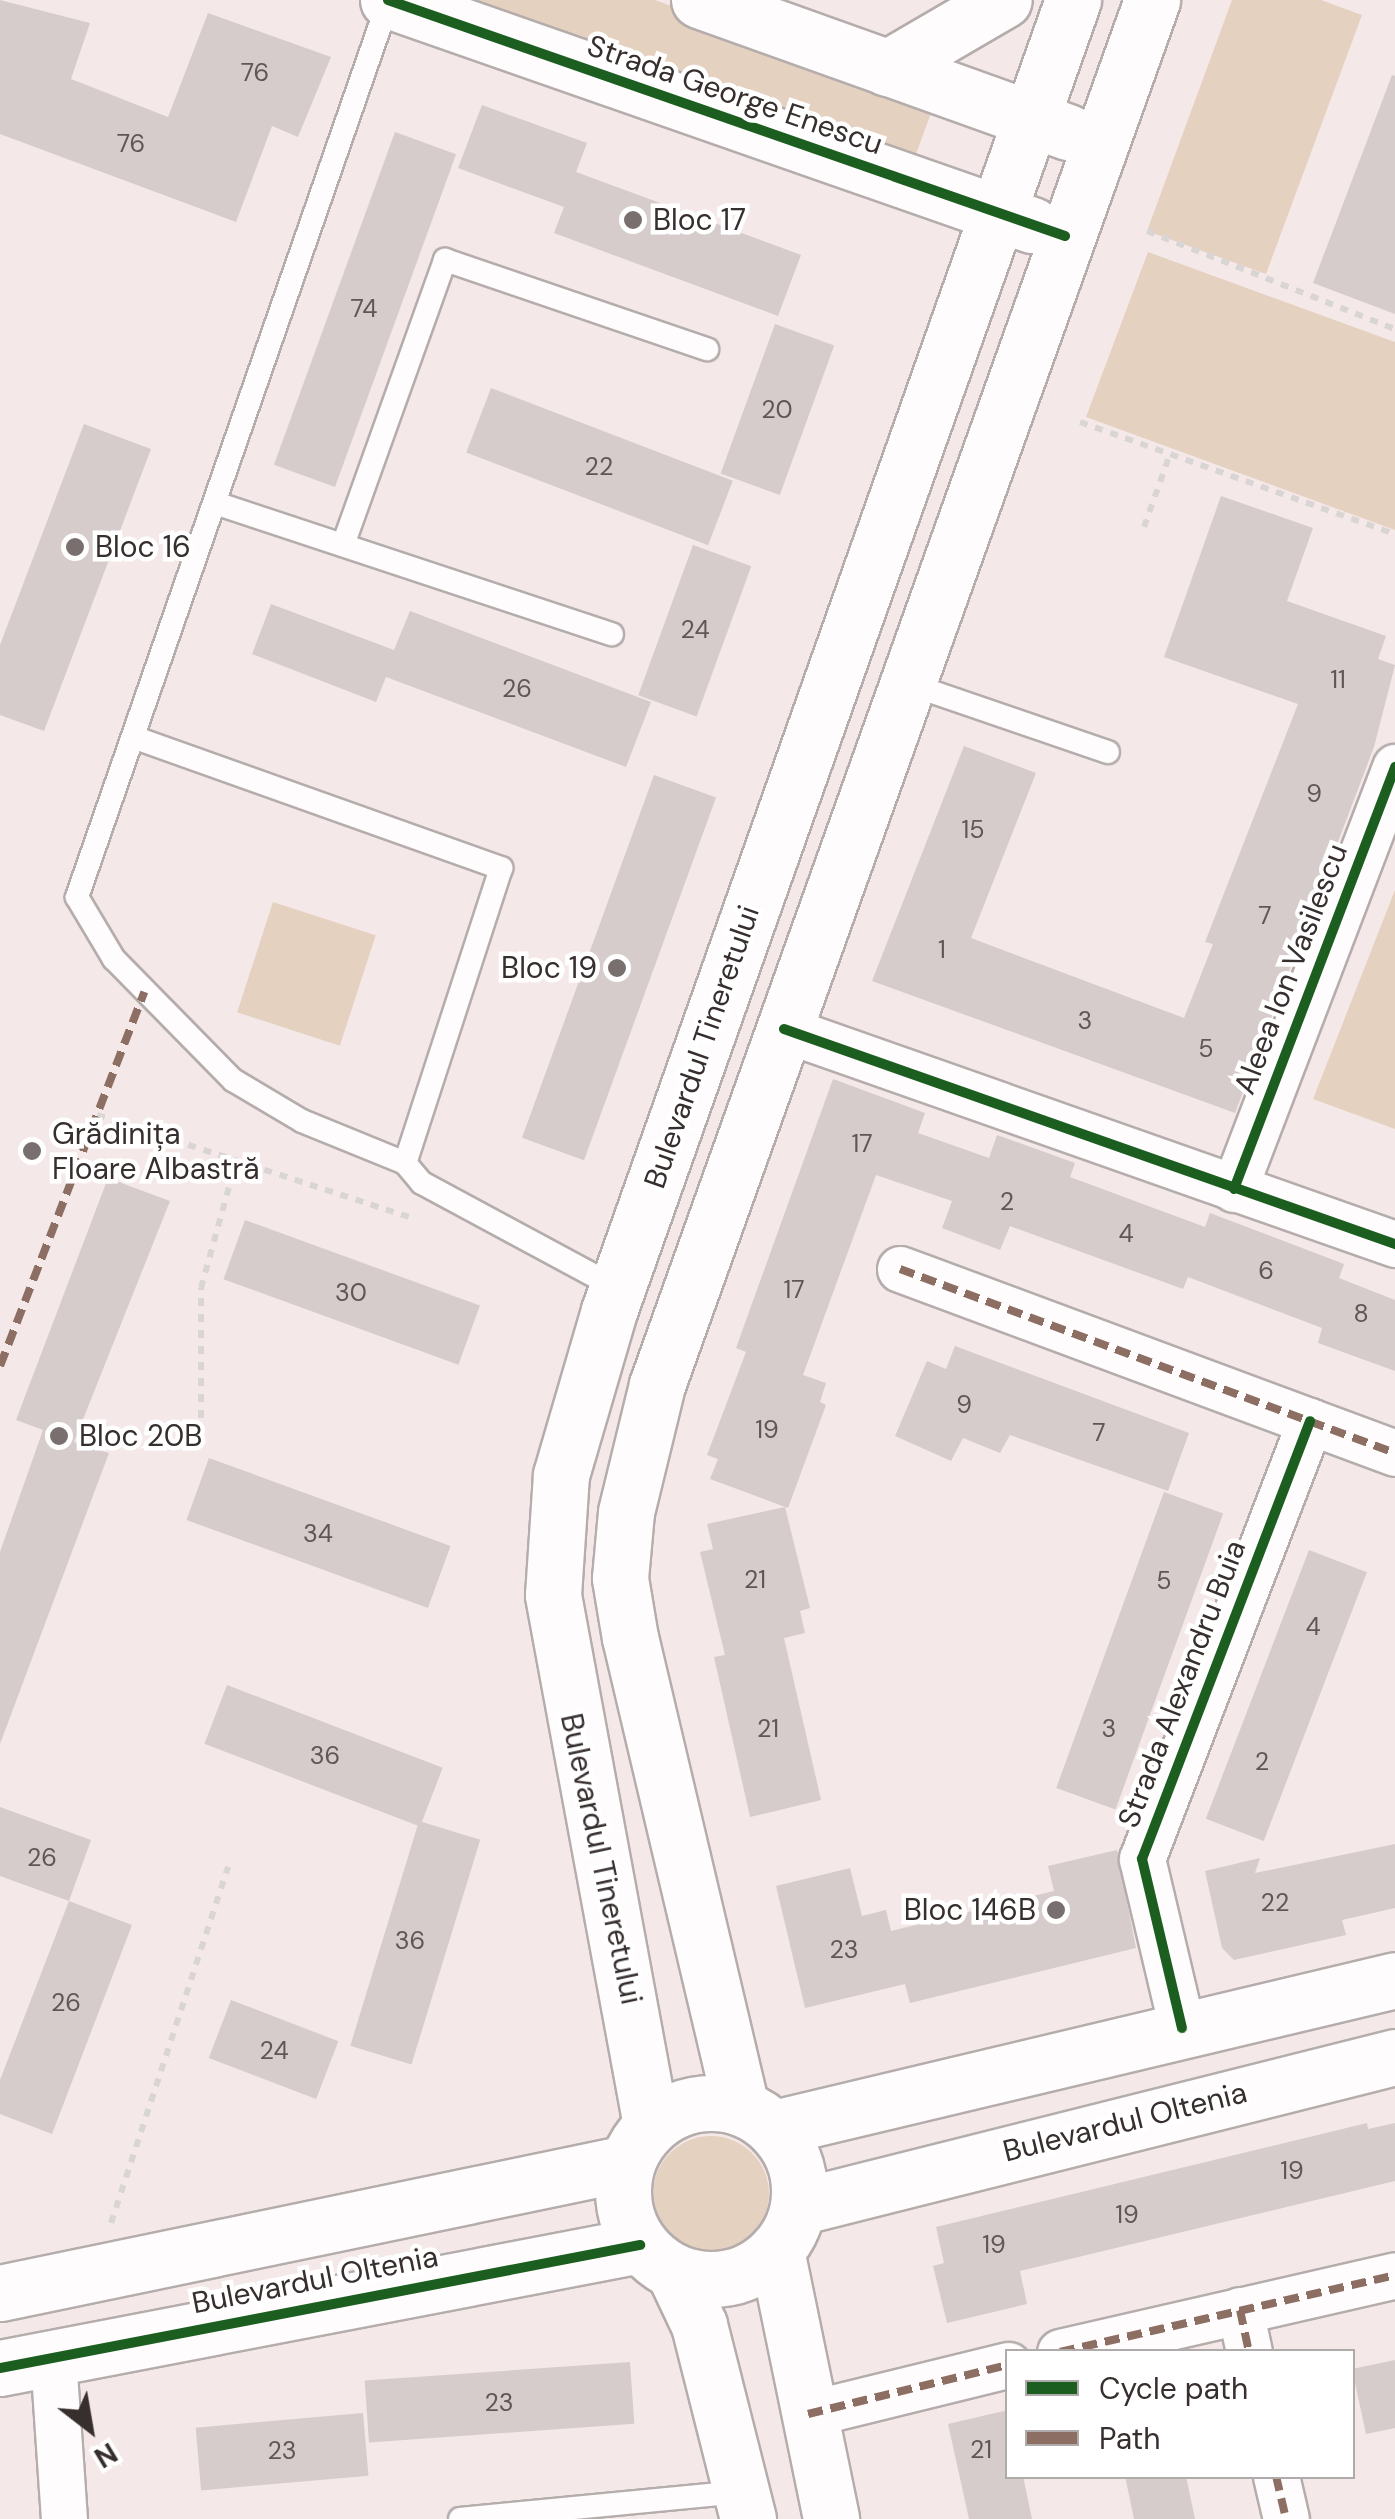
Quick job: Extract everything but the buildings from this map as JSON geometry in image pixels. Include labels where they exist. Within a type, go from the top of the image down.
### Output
[{"type":"main road","name":"Strada George Enescu","points":[[389,0],[1065,236]]},
{"type":"main road","points":[[700,0],[1100,143]]},
{"type":"main road","points":[[887,68],[1004,0]]},
{"type":"main road","name":"Bulevardul Tineretului","points":[[639,2144],[553,1594],[561,1474],[618,1288],[1072,0]]},
{"type":"main road","points":[[831,2519],[808,2414],[787,2229],[794,2165],[757,2118],[620,1578],[626,1512],[657,1385],[912,684],[1065,236],[1152,0]]},
{"type":"main road","points":[[745,2506],[699,2325],[657,2258],[626,2219],[639,2144],[694,2104],[757,2118],[1395,1980]]},
{"type":"main road","name":"Bulevardul Oltenia","points":[[787,2229],[1395,2057]]},
{"type":"main road","name":"Bulevardul Oltenia","points":[[0,2293],[94,2276],[639,2144]]},
{"type":"main road","points":[[657,2258],[729,2278],[787,2229]]},
{"type":"main road","name":"Bulevardul Oltenia","points":[[0,2368],[657,2258]]},
{"type":"street","name":"Aleea Ion Vasilescu","points":[[1234,1189],[1395,768]]},
{"type":"street","points":[[784,1029],[1395,1244]]},
{"type":"street","points":[[900,1269],[1395,1453]]},
{"type":"street","name":"Strada Alexandru Buia","points":[[1182,2028],[1142,1859],[1310,1421]]},
{"type":"street","points":[[1086,2349],[1244,2331],[1395,2275]]},
{"type":"street","points":[[52,2358],[64,2519]]},
{"type":"street","points":[[808,2414],[1005,2365]]},
{"type":"street","points":[[1277,2479],[1286,2519]]},
{"type":"lane","points":[[389,0],[77,897],[114,959],[209,1063],[248,1091],[405,1163],[422,1183],[618,1288]]},
{"type":"lane","points":[[343,545],[446,260],[707,349]]},
{"type":"lane","points":[[215,503],[612,634]]},
{"type":"lane","points":[[912,684],[1108,752]]},
{"type":"lane","points":[[134,737],[501,868],[405,1163]]},
{"type":"lane","points":[[460,2519],[745,2506]]},
{"type":"path","points":[[1147,231],[1395,329]]},
{"type":"path","points":[[1080,422],[1395,534]]},
{"type":"path","points":[[1144,527],[1170,454]]},
{"type":"path","points":[[97,1116],[237,1158],[412,1218],[469,1208]]},
{"type":"path","points":[[201,1418],[200,1288],[237,1158]]},
{"type":"path","points":[[94,2276],[228,1868]]},
{"type":"shaded area","points":[[449,0],[655,0],[935,102],[911,168]]},
{"type":"shaded area","points":[[1232,0],[1321,0],[1362,15],[1266,274],[1147,231]]},
{"type":"shaded area","points":[[1148,252],[1395,342],[1395,530],[1086,417]]},
{"type":"shaded area","points":[[1395,890],[1395,1129],[1313,1099]]},
{"type":"shaded area","points":[[273,902],[376,935],[340,1046],[237,1012]]},
{"type":"shaded area","points":[[711,2136],[733,2140],[752,2153],[765,2172],[769,2194],[765,2216],[752,2235],[733,2248],[711,2252],[689,2248],[670,2235],[657,2216],[653,2194],[657,2172],[670,2153],[689,2140]]},
{"type":"marked path","points":[[0,1366],[144,992]]},
{"type":"marked path","points":[[900,1269],[1395,1453]]},
{"type":"marked path","points":[[1073,2349],[1395,2275]]},
{"type":"marked path","points":[[1240,2310],[1248,2349]]},
{"type":"marked path","points":[[808,2414],[1005,2366]]},
{"type":"marked path","points":[[1277,2479],[1286,2519]]},
{"type":"cycle path","points":[[388,0],[1065,236]]},
{"type":"cycle path","points":[[1234,1189],[1395,767]]},
{"type":"cycle path","points":[[784,1029],[1395,1244]]},
{"type":"cycle path","points":[[1182,2028],[1142,1859],[1310,1421]]},
{"type":"cycle path","points":[[0,2368],[640,2245]]},
{"type":"place","name":"Bloc 17","points":[[633,220]]},
{"type":"place","name":"Bloc 16","points":[[75,547]]},
{"type":"place","name":"Bloc 19","points":[[617,968]]},
{"type":"place","name":"Grădinița Floare Albastră","points":[[32,1151]]},
{"type":"place","name":"Bloc 20B","points":[[59,1436]]},
{"type":"place","name":"Bloc 146B","points":[[1056,1910]]}]
